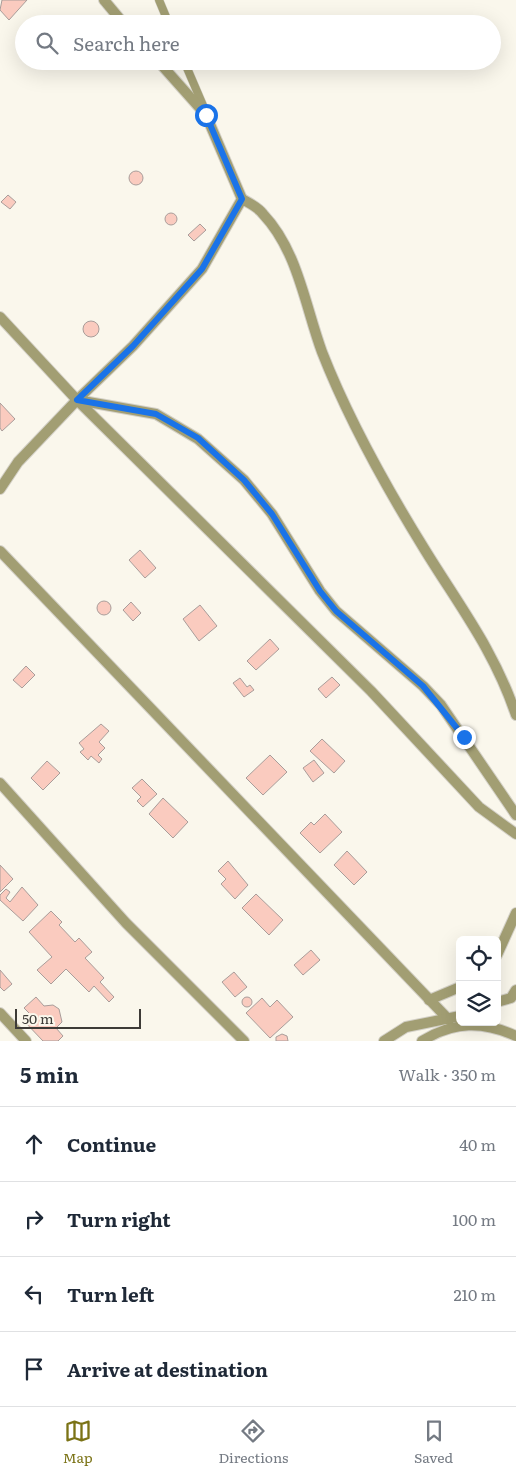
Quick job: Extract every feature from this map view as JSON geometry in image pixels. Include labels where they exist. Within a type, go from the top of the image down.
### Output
[{"type":"street","points":[[104,0],[116,15]]},
{"type":"street","points":[[166,70],[206,115],[242,199],[262,212],[279,233],[296,269],[323,353],[386,488],[488,647],[508,690],[516,715]]},
{"type":"street","points":[[0,489],[18,462],[77,400],[133,346],[202,269],[242,199]]},
{"type":"street","points":[[0,317],[77,400],[372,691],[479,807],[516,834]]},
{"type":"street","points":[[77,400],[156,414],[198,438],[244,480],[272,514],[320,591],[336,611],[423,686],[440,706],[516,815]]},
{"type":"street","points":[[0,551],[448,1020]]},
{"type":"street","points":[[0,784],[126,923],[244,1041]]},
{"type":"street","points":[[501,946],[516,913]]},
{"type":"street","points":[[429,1000],[456,989]]},
{"type":"street","points":[[501,1001],[511,998],[516,990]]},
{"type":"street","points":[[0,1014],[26,1041]]},
{"type":"street","points":[[384,1041],[406,1027],[456,1017]]},
{"type":"street","points":[[422,1041],[456,1027],[478,1024],[516,1036]]},
{"type":"lane","points":[[159,0],[165,15]]},
{"type":"lane","points":[[188,70],[206,115]]},
{"type":"building","points":[[2,0],[27,0],[9,20],[0,10]]},
{"type":"building","points":[[136,171],[141,173],[143,178],[141,183],[136,185],[131,183],[129,178],[131,173]]},
{"type":"building","points":[[8,195],[16,202],[10,209],[1,202]]},
{"type":"building","points":[[173,213],[176,214],[176,224],[169,225],[166,224],[165,217],[166,214]]},
{"type":"building","points":[[200,224],[206,230],[194,241],[188,235]]},
{"type":"building","points":[[91,321],[97,323],[99,329],[97,335],[91,337],[85,335],[83,329],[85,323]]},
{"type":"building","points":[[0,403],[15,419],[2,431],[0,428]]},
{"type":"building","points":[[140,550],[156,568],[145,578],[129,560]]},
{"type":"building","points":[[101,601],[107,601],[111,608],[107,615],[101,615],[97,611],[97,605]]},
{"type":"building","points":[[131,602],[141,613],[133,621],[123,610]]},
{"type":"building","points":[[200,605],[217,626],[199,641],[183,619]]},
{"type":"building","points":[[270,639],[279,649],[256,670],[247,661]]},
{"type":"building","points":[[26,666],[35,675],[22,688],[13,680]]},
{"type":"building","points":[[332,677],[340,685],[326,698],[318,689]]},
{"type":"building","points":[[240,678],[247,687],[250,685],[254,690],[244,697],[233,683]]},
{"type":"building","points":[[101,724],[109,731],[99,742],[105,748],[98,755],[102,759],[99,763],[91,756],[88,760],[80,752],[84,749],[79,743]]},
{"type":"building","points":[[322,739],[345,761],[334,773],[310,751]]},
{"type":"building","points":[[270,755],[287,772],[263,795],[246,778]]},
{"type":"building","points":[[314,760],[324,773],[313,782],[303,768]]},
{"type":"building","points":[[47,761],[60,773],[43,790],[31,778]]},
{"type":"building","points":[[142,779],[157,794],[143,807],[137,801],[141,797],[132,788]]},
{"type":"building","points":[[163,798],[188,822],[173,838],[149,814]]},
{"type":"building","points":[[325,814],[342,832],[320,853],[300,833],[311,822],[314,825]]},
{"type":"building","points":[[347,851],[367,872],[354,885],[334,865]]},
{"type":"building","points":[[228,861],[248,885],[235,899],[221,884],[226,879],[218,871]]},
{"type":"building","points":[[0,865],[13,879],[0,892]]},
{"type":"building","points":[[22,887],[38,905],[23,921],[0,900],[0,895],[6,889],[10,892],[6,898],[10,902]]},
{"type":"building","points":[[256,894],[283,920],[269,935],[242,908]]},
{"type":"building","points":[[51,911],[62,922],[59,925],[75,942],[79,938],[92,952],[85,958],[104,978],[100,982],[114,997],[109,1002],[94,986],[89,992],[66,969],[51,984],[37,970],[52,957],[29,932]]},
{"type":"building","points":[[311,950],[320,960],[303,975],[294,965]]},
{"type":"building","points":[[0,970],[12,984],[4,991],[0,987]]},
{"type":"building","points":[[234,972],[247,987],[235,997],[222,982]]},
{"type":"building","points":[[36,997],[44,1006],[53,1005],[59,1009],[62,1022],[56,1028],[63,1036],[58,1041],[43,1041],[23,1020],[30,1014],[24,1008]]},
{"type":"building","points":[[245,997],[249,997],[252,1002],[251,1006],[245,1007],[242,1004],[242,1000]]},
{"type":"building","points":[[262,998],[270,1007],[277,1000],[293,1017],[270,1038],[246,1013]]},
{"type":"building","points":[[282,1034],[287,1036],[288,1041],[276,1041],[276,1037]]},
{"type":"route","points":[[206,115],[242,199],[202,269],[133,346],[77,400],[156,414],[198,438],[244,480],[272,514],[320,591],[336,611],[423,686],[464,737]]}]
